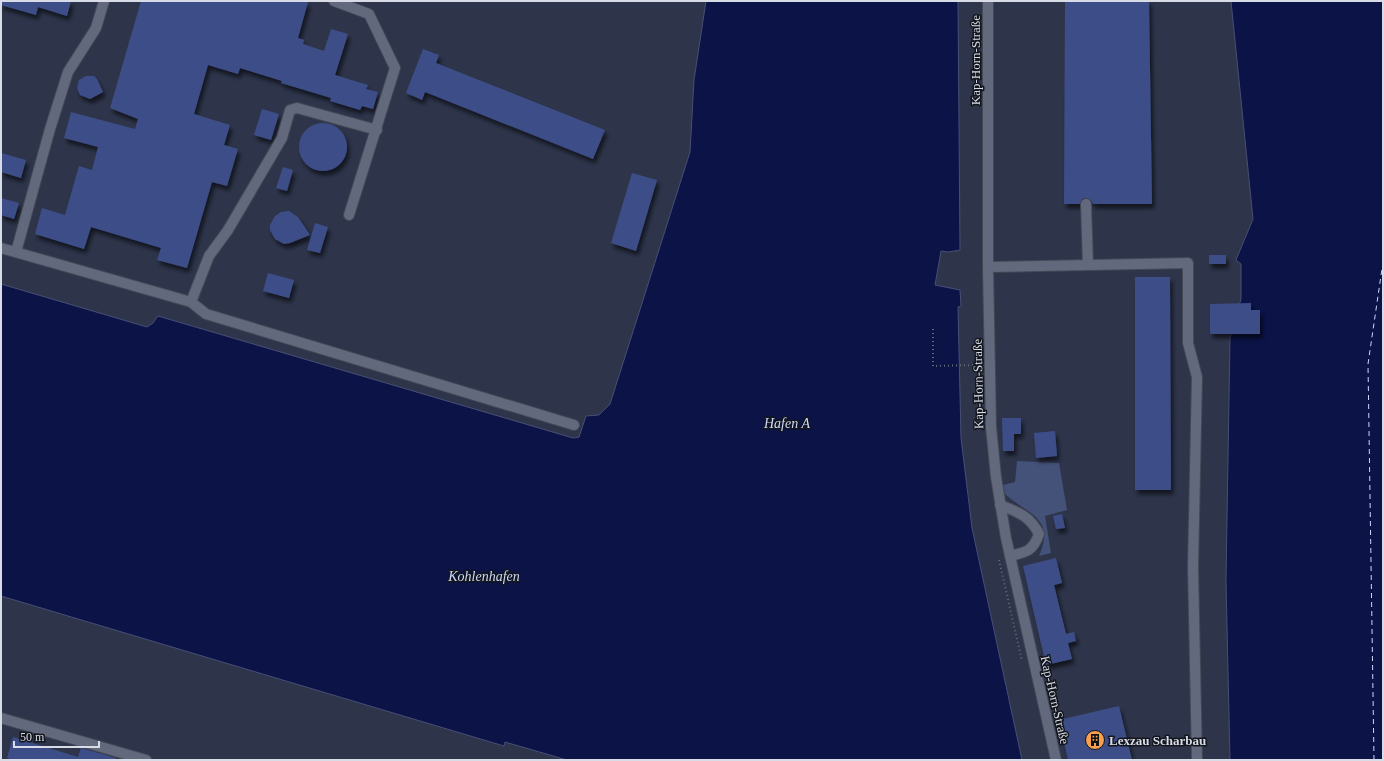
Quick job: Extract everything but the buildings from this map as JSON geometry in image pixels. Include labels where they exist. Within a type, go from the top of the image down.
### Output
[{"type":"street","points":[[16,252],[50,129],[68,72],[96,28],[104,1]]},
{"type":"street","points":[[334,1],[369,14],[396,68],[349,215]]},
{"type":"street","name":"Kap-Horn-Straße","points":[[988,1],[988,267],[991,427],[1000,505],[1056,760]]},
{"type":"street","points":[[191,302],[209,256],[228,230],[282,138],[290,110],[297,108],[377,130]]},
{"type":"street","points":[[1086,204],[1088,265]]},
{"type":"street","points":[[1,248],[191,302],[206,314],[574,425]]},
{"type":"street","points":[[988,267],[1188,263],[1188,343],[1197,377],[1193,567],[1197,760]]},
{"type":"street","points":[[1000,505],[1018,512],[1033,522],[1039,534],[1035,545],[1026,553],[1010,556]]},
{"type":"street","points":[[1,718],[146,760]]},
{"type":"path","points":[[933,329],[933,366],[976,365]]},
{"type":"shaded area","points":[[1,1],[706,1],[694,80],[690,152],[610,404],[599,415],[586,416],[579,437],[573,438],[158,316],[153,323],[147,327],[1,284]]},
{"type":"shaded area","points":[[958,1],[1231,1],[1253,219],[1236,260],[1241,264],[1241,299],[1230,338],[1226,581],[1230,760],[1022,760],[972,528],[961,438],[958,307],[960,306],[935,285],[941,251],[949,252],[960,250]]},
{"type":"shaded area","points":[[1017,461],[1059,463],[1067,510],[1045,516],[1051,553],[1039,556],[1044,533],[1042,525],[1037,518],[1005,494],[1003,485],[1015,482]]},
{"type":"shaded area","points":[[1,596],[504,746],[505,742],[567,760],[1,760]]},
{"type":"water","points":[[706,1],[958,1],[960,250],[949,252],[941,251],[935,285],[960,290],[961,306],[958,307],[961,438],[972,528],[1022,760],[567,760],[505,742],[504,746],[1,596],[1,284],[147,327],[153,323],[158,316],[573,438],[579,437],[586,416],[599,415],[610,404],[690,152],[694,80]]},
{"type":"water","points":[[1231,1],[1383,1],[1383,760],[1230,760],[1226,581],[1230,338],[1241,299],[1241,264],[1236,260],[1253,219]]},
{"type":"ferry route","points":[[1374,760],[1368,364],[1383,262]]},
{"type":"place","name":"Lexzau Scharbau","points":[[1095,740]]},
{"type":"water label","name":"Hafen A","points":[[787,423]]},
{"type":"water label","name":"Kohlenhafen","points":[[484,576]]}]
